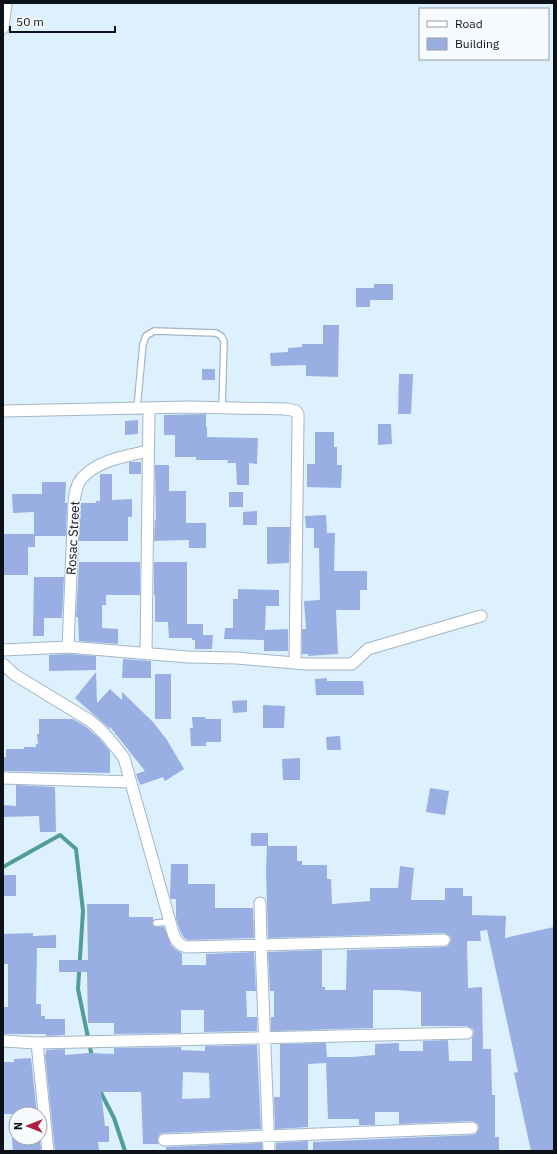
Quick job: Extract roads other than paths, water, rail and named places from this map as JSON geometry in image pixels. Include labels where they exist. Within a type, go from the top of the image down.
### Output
[{"type":"street","points":[[3,28],[6,3]]},
{"type":"street","points":[[3,411],[222,407],[286,409],[296,411],[298,414],[294,663]]},
{"type":"street","points":[[146,653],[148,451],[150,408]]},
{"type":"street","name":"Rosac Street","points":[[68,648],[74,502],[78,484],[82,478],[96,468],[114,459],[148,451]]},
{"type":"street","points":[[3,650],[68,648],[294,663],[352,664],[368,649],[481,616]]},
{"type":"street","points":[[3,664],[15,675],[99,727],[124,758],[175,938],[177,942],[183,946],[444,940]]},
{"type":"street","points":[[3,778],[130,782]]},
{"type":"street","points":[[260,903],[269,1151]]},
{"type":"street","points":[[3,1041],[37,1043],[97,1042],[467,1033]]},
{"type":"street","points":[[37,1043],[48,1151]]},
{"type":"street","points":[[164,1140],[472,1128]]},
{"type":"lane","points":[[137,408],[143,344],[146,336],[154,331],[216,333],[221,336],[224,341],[222,407]]},
{"type":"lane","points":[[156,923],[170,922]]},
{"type":"waterway","points":[[3,867],[60,835],[76,849],[83,911],[78,989],[92,1057]]},
{"type":"waterway","points":[[99,1089],[114,1118],[125,1151]]}]
